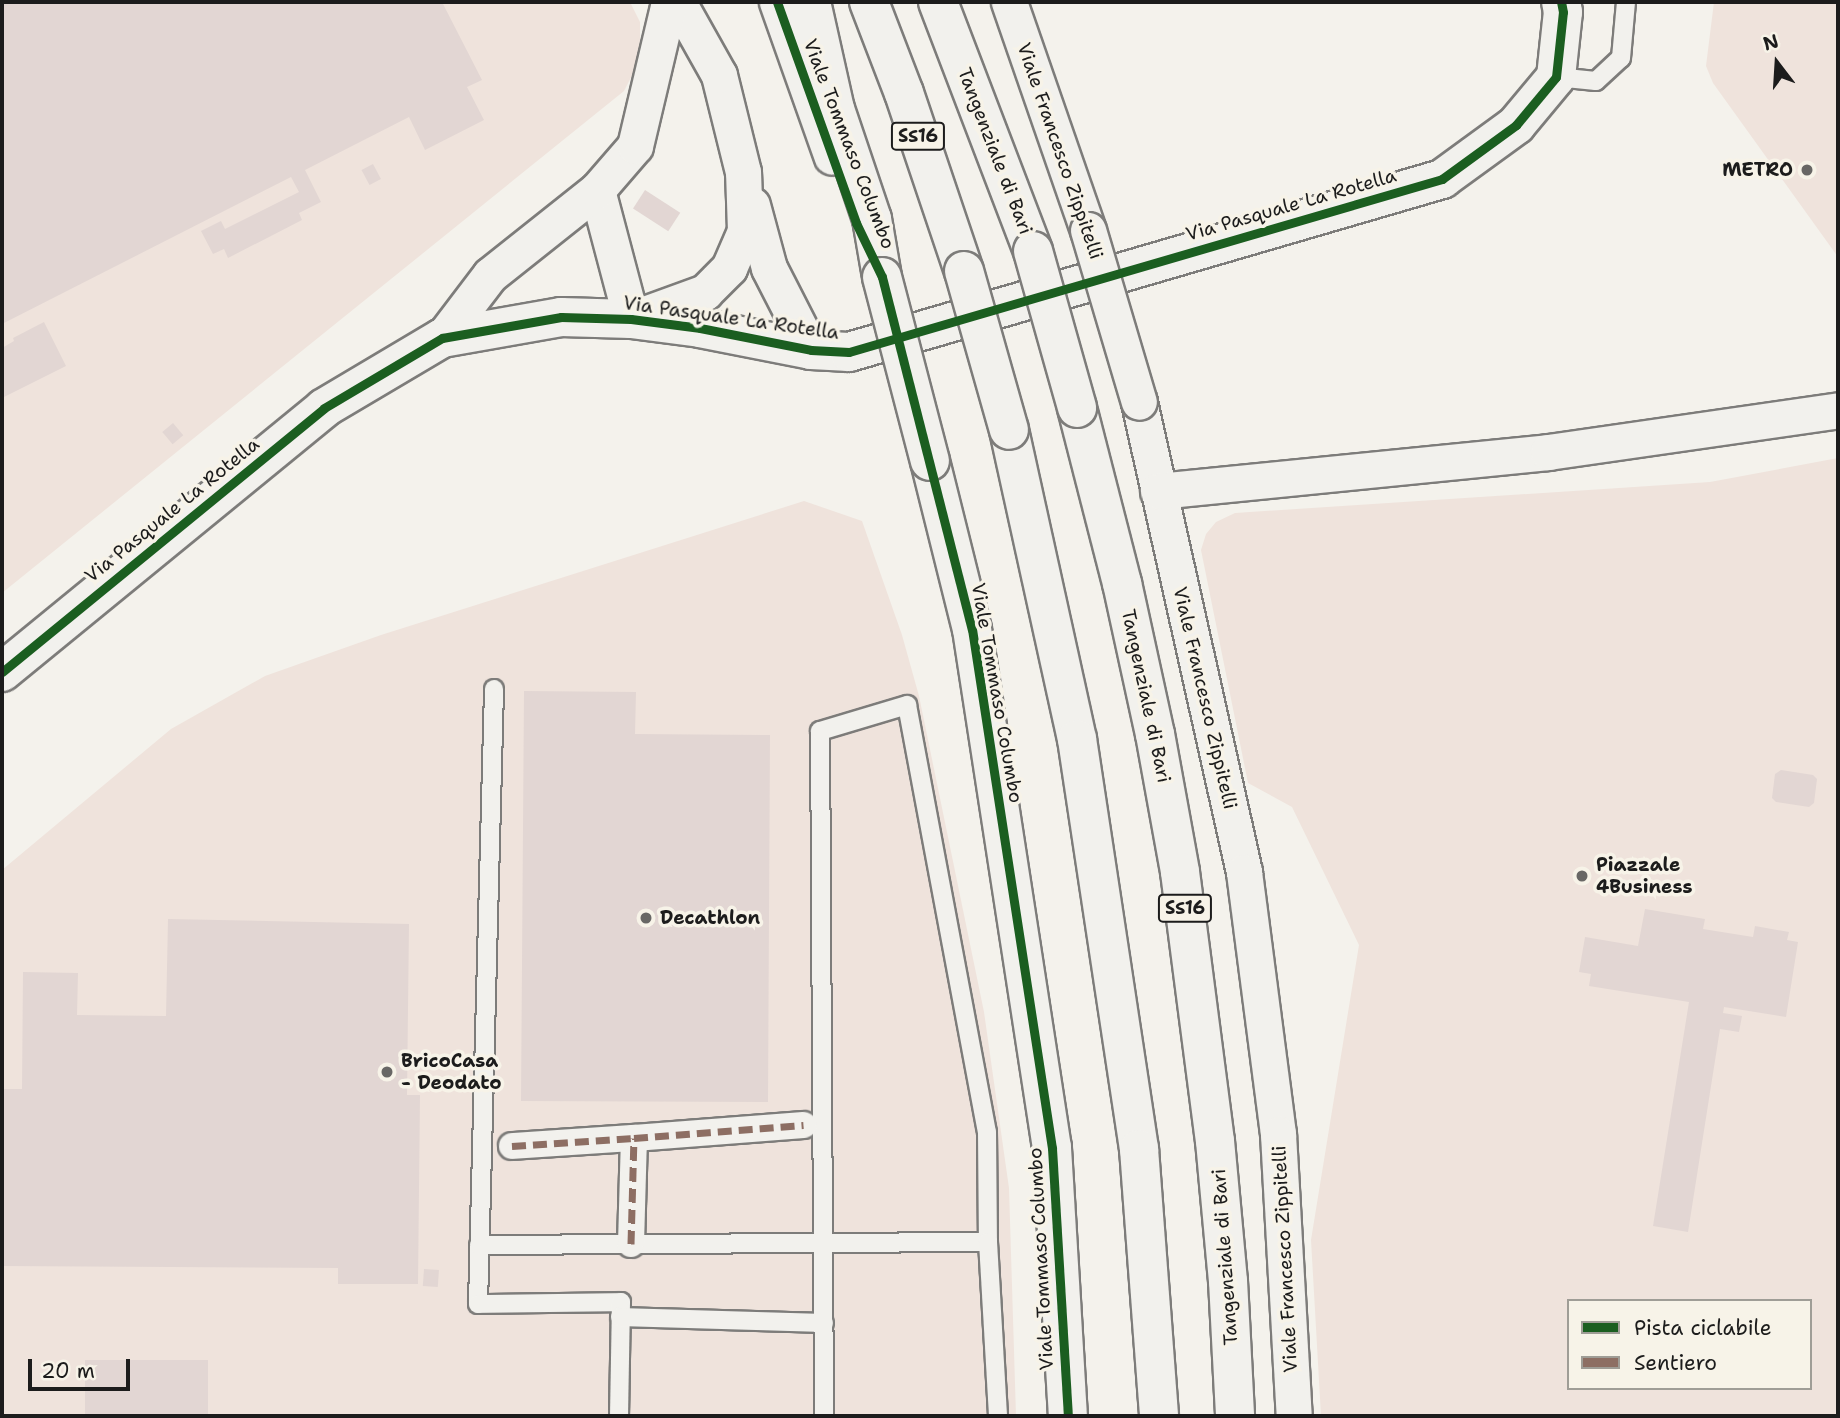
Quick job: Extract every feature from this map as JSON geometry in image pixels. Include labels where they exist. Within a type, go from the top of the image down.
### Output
[{"type":"main road","points":[[811,2],[835,109],[872,219],[882,277]]},
{"type":"main road","name":"SS16","points":[[869,2],[904,93],[964,271],[1009,430],[1077,739],[1139,1149],[1158,1416]]},
{"type":"main road","name":"Tangenziale di Bari","points":[[938,2],[1032,251],[1077,408],[1122,583],[1155,734],[1180,872],[1215,1141],[1228,1281],[1235,1416]]},
{"type":"main road","points":[[1556,77],[1563,12],[1560,2]]},
{"type":"main road","name":"Via Pasquale La Rotella","points":[[2,673],[324,408],[442,338],[561,317],[631,319],[700,328],[811,350],[849,352],[1442,179],[1516,125],[1556,77]]},
{"type":"main road","name":"Viale Tommaso Columbo","points":[[882,277],[972,629],[1052,1148],[1068,1416]]},
{"type":"street","points":[[442,338],[490,275],[597,190],[635,146],[669,2]]},
{"type":"street","points":[[678,2],[719,75],[769,268],[811,350]]},
{"type":"street","name":"Viale Tommaso Columbo","points":[[776,2],[856,223],[882,277]]},
{"type":"street","name":"Viale Francesco Zippitelli","points":[[1009,2],[1088,230],[1139,402],[1244,872],[1278,1134],[1294,1416]]},
{"type":"street","points":[[597,190],[631,319],[705,292],[729,268],[745,231],[743,172]]},
{"type":"street","points":[[1158,491],[1548,452],[1838,410]]},
{"type":"street","points":[[512,1146],[803,1125]]},
{"type":"street","points":[[631,1244],[634,1139]]},
{"type":"lane","points":[[1556,77],[1596,81],[1621,58],[1626,2]]},
{"type":"lane","points":[[494,689],[478,1304],[621,1302],[619,1416]]},
{"type":"lane","points":[[824,1416],[820,731],[907,705],[987,1132],[988,1242],[998,1416]]},
{"type":"lane","points":[[480,1245],[988,1242]]},
{"type":"lane","points":[[620,1317],[824,1323]]},
{"type":"shaded area","points":[[2,2],[630,2],[640,22],[640,60],[624,91],[2,593]]},
{"type":"shaded area","name":"METRO","points":[[1714,2],[1838,2],[1838,257],[1713,83],[1706,66]]},
{"type":"shaded area","name":"Piazzale 4Business","points":[[1838,458],[1838,1416],[1321,1416],[1311,1240],[1359,945],[1292,807],[1248,783],[1201,550],[1206,534],[1216,522],[1235,513],[1710,482]]},
{"type":"shaded area","points":[[804,501],[862,521],[902,635],[919,696],[984,1012],[1009,1188],[1016,1416],[2,1416],[2,870],[171,729],[265,676],[381,635]]},
{"type":"building","points":[[2,2],[442,2],[482,80],[467,87],[484,120],[425,150],[409,117],[305,170],[321,202],[299,213],[302,220],[228,258],[224,249],[213,254],[201,231],[221,221],[225,229],[299,192],[291,177],[2,324]]},
{"type":"building","points":[[373,164],[381,179],[370,185],[362,170]]},
{"type":"building","points":[[645,190],[680,213],[668,231],[633,208]]},
{"type":"building","points":[[44,322],[66,366],[2,398],[2,348],[14,341],[13,338]]},
{"type":"building","points":[[173,423],[183,435],[173,444],[162,432]]},
{"type":"building","name":"Decathlon","points":[[524,691],[636,692],[635,734],[770,735],[768,1102],[521,1101]]},
{"type":"building","points":[[1781,770],[1813,775],[1817,779],[1814,803],[1809,807],[1776,802],[1772,798],[1775,774]]},
{"type":"building","points":[[1645,909],[1705,919],[1703,929],[1753,937],[1755,926],[1789,932],[1787,940],[1798,942],[1786,1017],[1724,1007],[1723,1013],[1742,1016],[1739,1032],[1720,1029],[1688,1232],[1653,1226],[1689,1002],[1589,986],[1591,974],[1579,972],[1585,937],[1638,946]]},
{"type":"building","points":[[168,919],[409,924],[407,1095],[420,1095],[418,1284],[338,1284],[338,1268],[2,1266],[2,1089],[22,1089],[23,972],[78,973],[77,1015],[166,1016]]},
{"type":"building","points":[[424,1269],[439,1270],[438,1287],[423,1286]]},
{"type":"building","points":[[85,1360],[208,1360],[208,1416],[85,1416]]},
{"type":"marked path","points":[[631,1244],[634,1138],[804,1125]]},
{"type":"marked path","points":[[512,1146],[634,1138]]},
{"type":"cycle path","points":[[777,2],[856,223],[882,277],[972,629],[1052,1148],[1068,1416]]},
{"type":"cycle path","points":[[2,672],[324,408],[442,338],[561,317],[631,319],[700,328],[811,350],[849,352],[1442,179],[1516,125],[1556,77],[1563,12],[1561,2]]},
{"type":"place","name":"METRO","points":[[1807,170]]},
{"type":"place","name":"Piazzale 4Business","points":[[1582,876]]},
{"type":"place","name":"Decathlon","points":[[646,918]]},
{"type":"place","name":"BricoCasa - Deodato","points":[[387,1072]]}]
